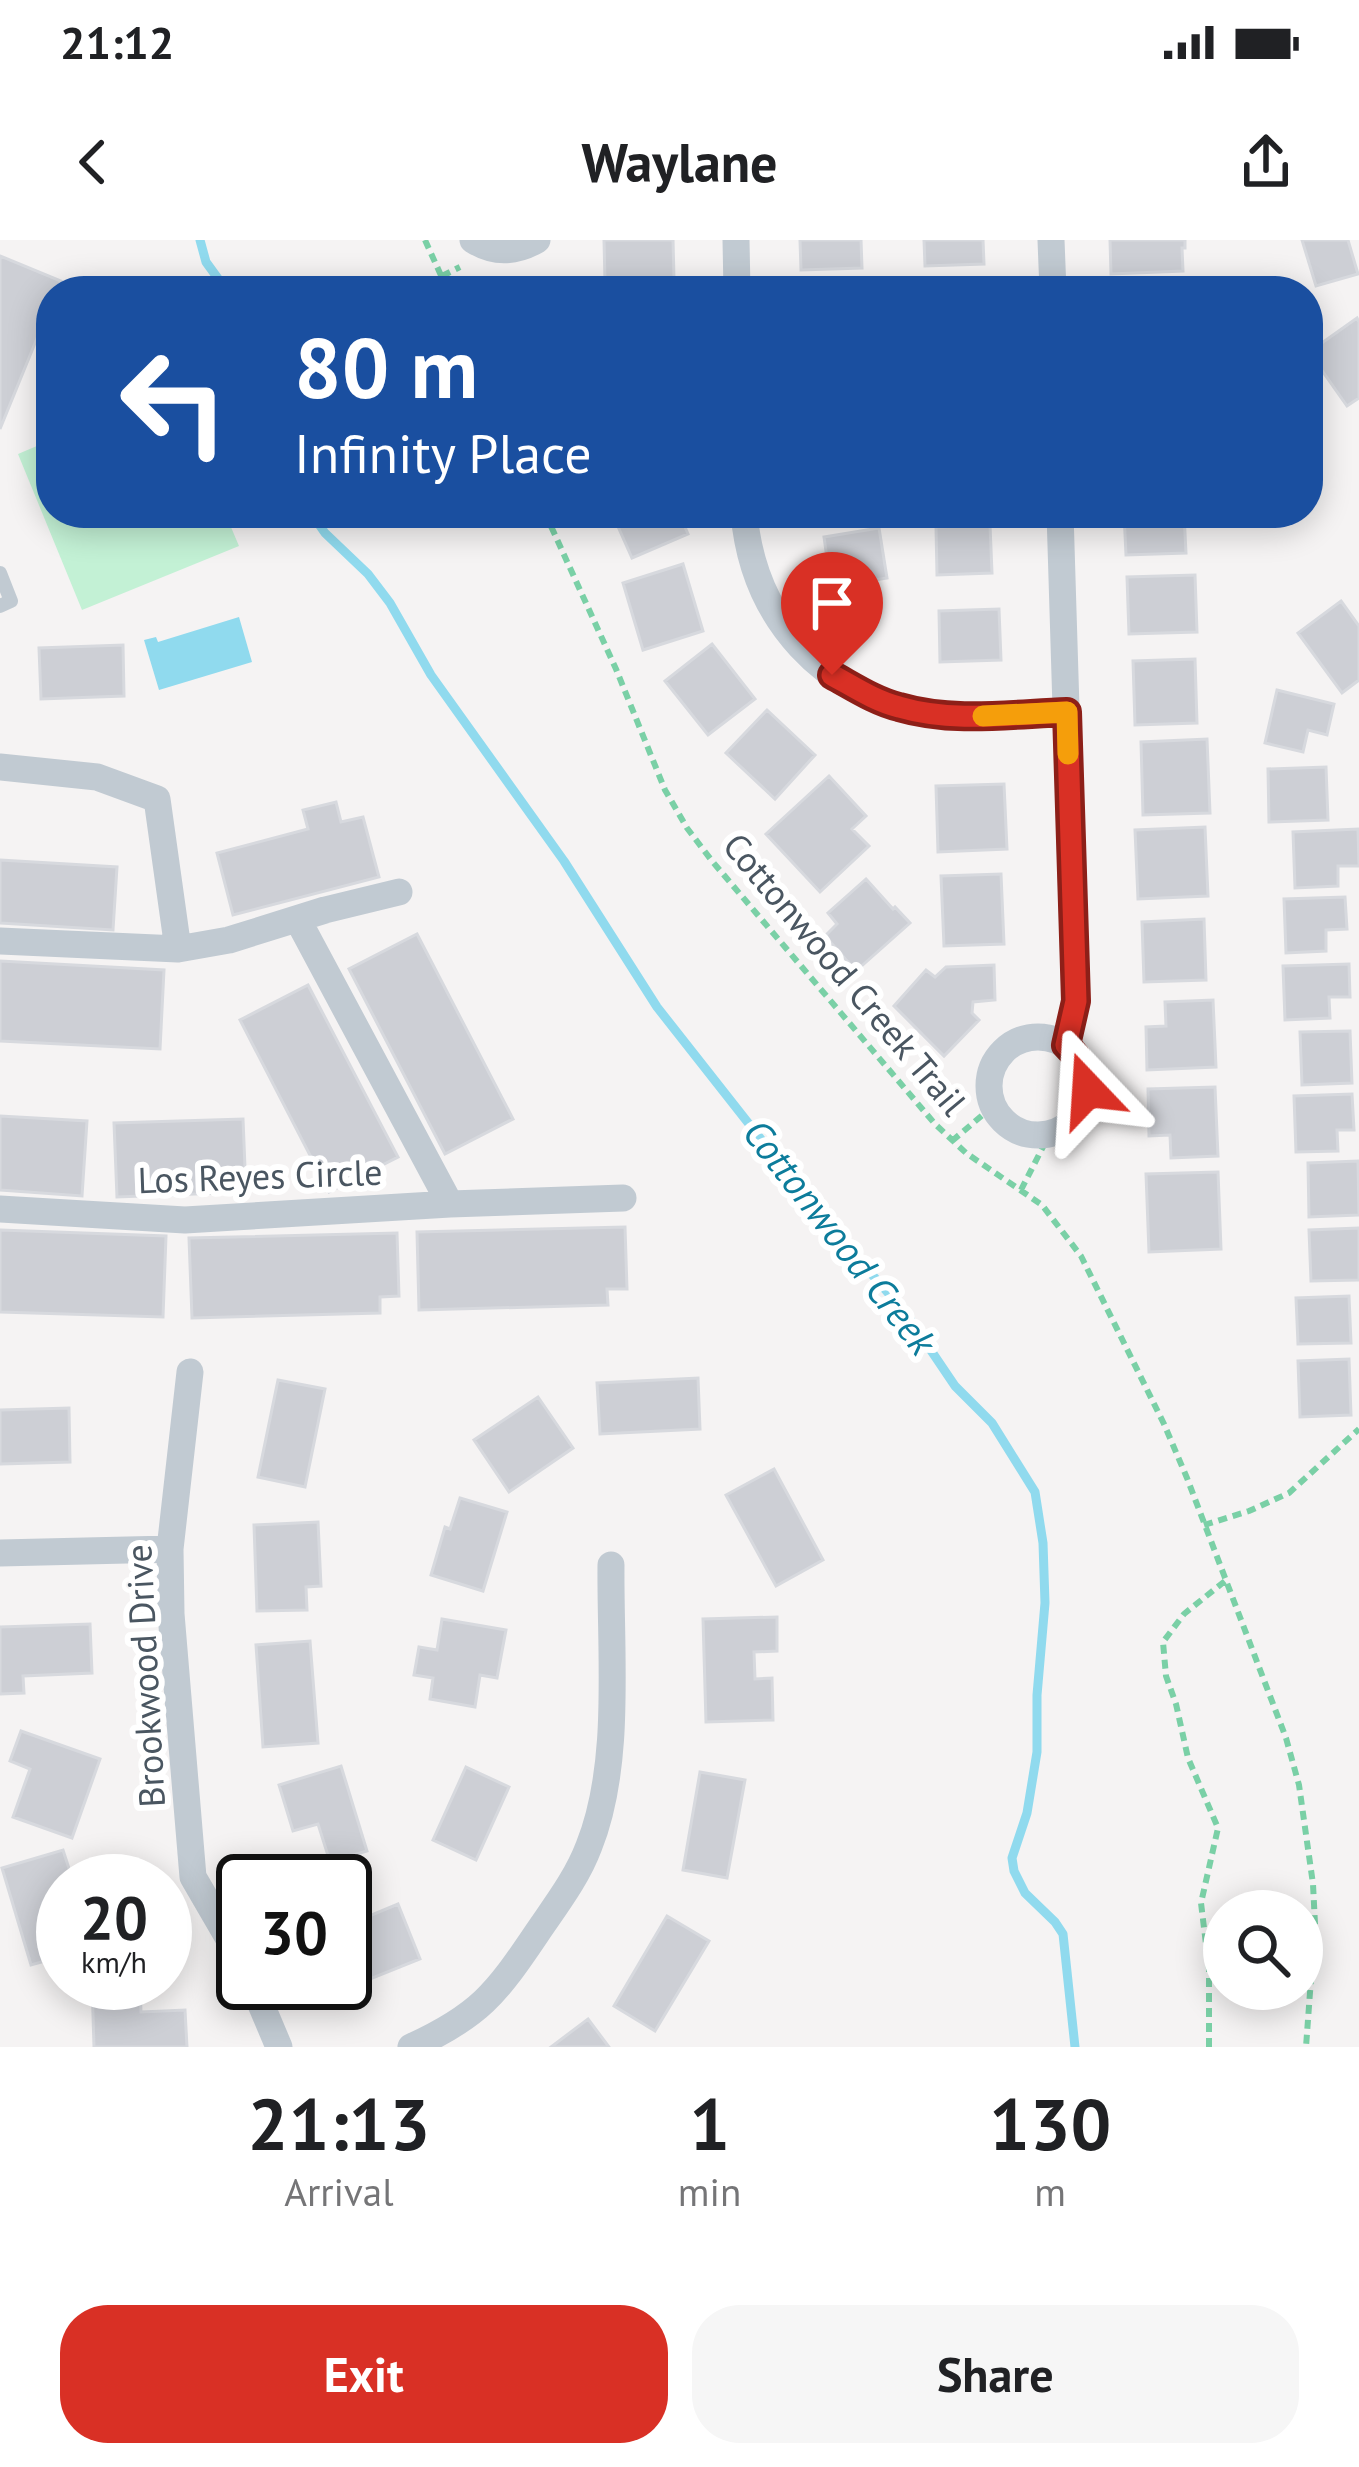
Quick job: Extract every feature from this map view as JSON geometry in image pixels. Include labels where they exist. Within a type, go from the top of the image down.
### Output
[{"type":"street","points":[[468,253],[518,249],[537,240]]},
{"type":"street","points":[[736,240],[737,276]]},
{"type":"street","points":[[1051,240],[1052,276]]},
{"type":"street","points":[[746,528],[752,563],[766,598],[784,628],[832,675],[898,707],[933,714],[1067,712]]},
{"type":"street","points":[[1061,528],[1076,1001],[1066,1045]]},
{"type":"street","points":[[0,767],[97,777],[157,799],[178,949]]},
{"type":"street","points":[[0,941],[178,949],[229,940],[399,892]]},
{"type":"street","name":"Los Reyes Circle","points":[[298,920],[450,1204]]},
{"type":"street","points":[[1034,1036],[1066,1045],[1086,1073],[1088,1090],[1078,1116],[1049,1135],[1013,1129],[993,1106],[988,1085],[993,1064],[1003,1051],[1034,1036]]},
{"type":"street","name":"Los Reyes Circle","points":[[0,1209],[184,1220],[623,1198]]},
{"type":"street","name":"Brookwood Drive","points":[[190,1372],[170,1549],[171,1614],[193,1877],[216,1917]]},
{"type":"street","points":[[0,1553],[170,1549]]},
{"type":"street","points":[[411,2047],[449,2030],[481,2007],[505,1981],[588,1850],[603,1806],[610,1756],[611,1564]]},
{"type":"street","points":[[263,2010],[279,2047]]},
{"type":"lane","points":[[0,572],[11,601],[0,606]]},
{"type":"path","points":[[425,240],[442,276],[468,253]]},
{"type":"path","name":"Cottonwood Creek Trail","points":[[552,528],[665,790],[687,828],[952,1141],[1042,1205],[1081,1256],[1164,1424],[1286,1738],[1299,1785],[1313,1884],[1315,1924],[1306,2047]]},
{"type":"path","points":[[952,1141],[993,1106]]},
{"type":"path","points":[[1021,1190],[1049,1135]]},
{"type":"path","points":[[1204,1525],[1289,1493],[1359,1429]]},
{"type":"path","points":[[1209,2047],[1209,1969],[1201,1903],[1218,1828],[1188,1758],[1166,1676],[1163,1642],[1184,1614],[1225,1581]]},
{"type":"green space","points":[[36,446],[36,498],[18,454]]},
{"type":"green space","points":[[48,528],[231,528],[239,546],[82,610]]},
{"type":"water","points":[[239,617],[252,662],[159,690],[144,640],[156,637],[158,642]]},
{"type":"building","points":[[604,240],[673,240],[674,276],[605,276]]},
{"type":"building","points":[[800,240],[861,240],[862,268],[801,270]]},
{"type":"building","points":[[924,240],[983,240],[984,264],[925,266]]},
{"type":"building","points":[[1110,240],[1185,240],[1183,271],[1111,274]]},
{"type":"building","points":[[1302,240],[1348,240],[1358,274],[1323,284],[1323,276],[1313,276]]},
{"type":"building","points":[[0,256],[49,276],[36,276],[36,341],[0,429]]},
{"type":"building","points":[[1357,318],[1359,398],[1347,406],[1323,372],[1323,342]]},
{"type":"building","points":[[619,528],[685,528],[688,534],[632,558]]},
{"type":"building","points":[[879,528],[887,578],[831,587],[824,537]]},
{"type":"building","points":[[936,528],[990,528],[992,573],[937,575]]},
{"type":"building","points":[[1125,528],[1185,528],[1186,553],[1126,555]]},
{"type":"building","points":[[683,564],[703,631],[643,650],[623,583]]},
{"type":"building","points":[[1195,575],[1197,632],[1129,634],[1127,577]]},
{"type":"building","points":[[1341,601],[1359,626],[1359,680],[1342,693],[1298,633]]},
{"type":"building","points":[[999,609],[1001,660],[940,662],[939,611]]},
{"type":"building","points":[[712,644],[755,699],[708,735],[665,681]]},
{"type":"building","points":[[123,645],[124,696],[41,699],[39,648]]},
{"type":"building","points":[[1195,659],[1197,723],[1135,725],[1133,661]]},
{"type":"building","points":[[1277,690],[1334,704],[1327,735],[1308,730],[1303,752],[1265,743]]},
{"type":"building","points":[[767,710],[815,755],[775,799],[726,753]]},
{"type":"building","points":[[1207,739],[1210,813],[1143,815],[1141,742]]},
{"type":"building","points":[[1326,767],[1328,820],[1269,822],[1268,769]]},
{"type":"building","points":[[829,776],[866,816],[852,829],[869,846],[820,892],[766,834]]},
{"type":"building","points":[[1004,784],[1007,849],[938,852],[936,786]]},
{"type":"building","points":[[336,802],[341,822],[363,817],[379,877],[233,915],[217,853],[308,829],[303,810]]},
{"type":"building","points":[[1205,827],[1208,896],[1138,899],[1135,830]]},
{"type":"building","points":[[1358,829],[1359,866],[1338,866],[1338,886],[1295,888],[1293,832]]},
{"type":"building","points":[[0,860],[117,867],[113,930],[0,923]]},
{"type":"building","points":[[1001,874],[1004,944],[944,946],[941,876]]},
{"type":"building","points":[[866,879],[910,923],[856,971],[825,936],[837,924],[828,913]]},
{"type":"building","points":[[1345,897],[1347,929],[1326,930],[1326,951],[1286,953],[1284,899]]},
{"type":"building","points":[[1204,919],[1206,980],[1144,982],[1142,922]]},
{"type":"building","points":[[417,934],[513,1119],[445,1154],[349,969]]},
{"type":"building","points":[[0,961],[164,970],[160,1049],[0,1041]]},
{"type":"building","points":[[1349,964],[1350,997],[1329,997],[1330,1018],[1285,1020],[1283,966]]},
{"type":"building","points":[[994,965],[995,1000],[973,1002],[972,1013],[979,1020],[944,1056],[894,1006],[926,970],[935,977],[946,967]]},
{"type":"building","points":[[308,985],[398,1157],[329,1192],[240,1020]]},
{"type":"building","points":[[1213,1000],[1216,1067],[1147,1070],[1146,1027],[1166,1026],[1165,1002]]},
{"type":"building","points":[[1350,1031],[1352,1083],[1302,1085],[1300,1032]]},
{"type":"building","points":[[1215,1087],[1218,1156],[1171,1158],[1170,1135],[1149,1136],[1148,1089]]},
{"type":"building","points":[[1352,1094],[1354,1130],[1337,1130],[1338,1151],[1296,1152],[1294,1096]]},
{"type":"building","points":[[0,1116],[87,1121],[82,1196],[0,1190]]},
{"type":"building","points":[[243,1119],[246,1192],[117,1197],[114,1123]]},
{"type":"building","points":[[1358,1161],[1359,1215],[1309,1217],[1308,1163]]},
{"type":"building","points":[[1218,1172],[1221,1249],[1149,1252],[1146,1174]]},
{"type":"building","points":[[625,1227],[627,1289],[607,1289],[608,1305],[419,1310],[417,1232]]},
{"type":"building","points":[[1359,1228],[1359,1280],[1311,1281],[1309,1230]]},
{"type":"building","points":[[0,1230],[166,1236],[163,1317],[0,1312]]},
{"type":"building","points":[[397,1233],[399,1296],[380,1297],[380,1313],[192,1318],[189,1238]]},
{"type":"building","points":[[1349,1296],[1351,1343],[1298,1344],[1296,1298]]},
{"type":"building","points":[[1349,1359],[1351,1415],[1300,1417],[1298,1361]]},
{"type":"building","points":[[698,1378],[700,1429],[600,1434],[597,1383]]},
{"type":"building","points":[[278,1380],[325,1389],[305,1487],[258,1477]]},
{"type":"building","points":[[538,1397],[573,1448],[509,1492],[474,1440]]},
{"type":"building","points":[[69,1408],[70,1462],[0,1464],[0,1410]]},
{"type":"building","points":[[774,1469],[823,1560],[776,1586],[726,1495]]},
{"type":"building","points":[[460,1498],[507,1512],[483,1591],[431,1575],[445,1527],[450,1529]]},
{"type":"building","points":[[318,1522],[321,1586],[306,1587],[307,1610],[257,1611],[254,1525]]},
{"type":"building","points":[[777,1617],[777,1651],[754,1652],[755,1679],[772,1678],[773,1720],[706,1722],[703,1619]]},
{"type":"building","points":[[442,1619],[506,1630],[497,1678],[480,1675],[475,1707],[430,1699],[433,1678],[414,1675],[419,1647],[437,1650]]},
{"type":"building","points":[[90,1624],[92,1673],[23,1676],[24,1693],[0,1694],[0,1627]]},
{"type":"building","points":[[310,1641],[318,1743],[263,1747],[256,1645]]},
{"type":"building","points":[[21,1731],[100,1759],[72,1838],[13,1817],[30,1769],[10,1761]]},
{"type":"building","points":[[341,1766],[367,1851],[327,1854],[318,1824],[293,1831],[279,1785]]},
{"type":"building","points":[[466,1767],[509,1787],[476,1860],[433,1840]]},
{"type":"building","points":[[700,1772],[745,1780],[727,1878],[683,1870]]},
{"type":"building","points":[[36,1858],[36,1964],[31,1965],[2,1868]]},
{"type":"building","points":[[398,1904],[420,1959],[372,1978],[372,1915]]},
{"type":"building","points":[[667,1916],[709,1941],[655,2031],[614,2006]]},
{"type":"building","points":[[93,2010],[185,2010],[187,2047],[94,2047]]},
{"type":"building","points":[[588,2019],[609,2047],[551,2047]]},
{"type":"waterway","name":"Cottonwood Creek","points":[[200,240],[216,276]]},
{"type":"waterway","name":"Cottonwood Creek","points":[[322,528],[390,603],[431,675],[564,861],[657,1007],[830,1227],[905,1312],[955,1386],[992,1423],[1035,1492],[1045,1603],[1037,1752],[1027,1813],[1012,1858],[1025,1893],[1063,1934],[1075,2047]]},
{"type":"slow traffic","points":[[983,716],[1067,712],[1068,754]]},
{"type":"route","points":[[832,675],[898,707],[933,714],[1067,712],[1076,1001],[1066,1045],[1086,1073],[1088,1090]]}]
